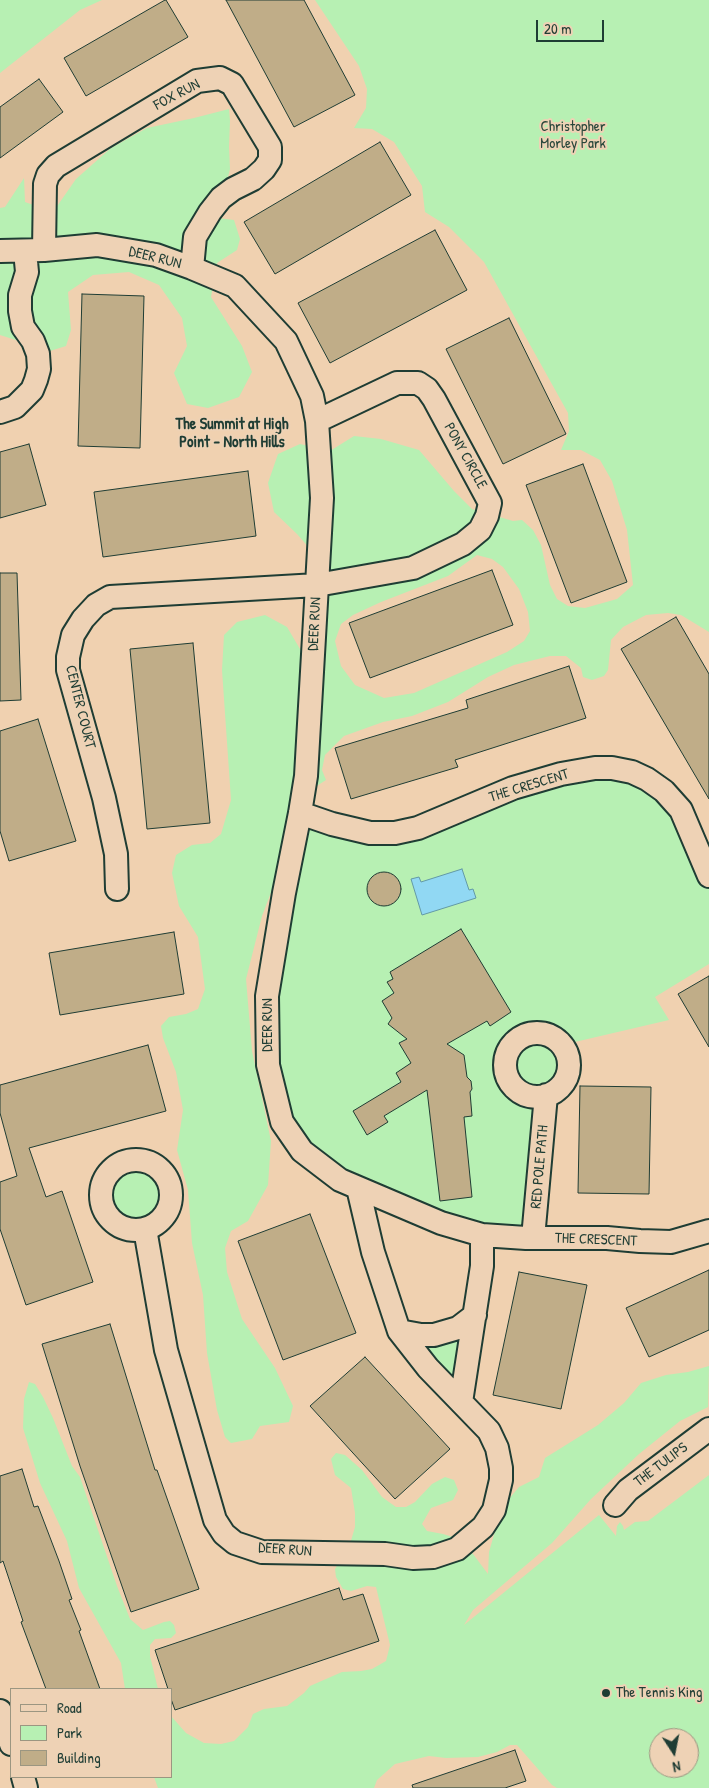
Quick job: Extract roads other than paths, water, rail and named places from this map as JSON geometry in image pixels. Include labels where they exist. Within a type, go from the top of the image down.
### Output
[{"type":"street","name":"FOX RUN","points":[[0,412],[15,407],[32,390],[39,369],[38,354],[23,327],[20,295],[34,251],[48,175],[56,166],[197,81],[220,78],[232,84],[270,147],[270,160],[264,169],[253,179],[233,189],[221,198],[210,212],[195,237],[192,268]]},
{"type":"street","name":"DEER RUN","points":[[0,251],[34,251],[97,245],[156,255],[235,286],[286,341],[312,396],[317,421],[322,498],[306,776],[267,996],[268,1065],[282,1122],[302,1151],[327,1172],[340,1180],[441,1223],[482,1234]]},
{"type":"street","name":"PONY CIRCLE","points":[[317,421],[397,383],[418,383],[427,389],[434,399],[490,503],[487,516],[480,530],[462,544],[432,560],[413,568],[317,585]]},
{"type":"street","name":"CENTER COURT","points":[[117,889],[116,854],[104,798],[68,670],[70,643],[83,619],[96,606],[110,597],[317,585]]},
{"type":"street","name":"THE CRESCENT","points":[[300,813],[332,824],[370,833],[395,833],[418,828],[513,788],[561,774],[595,768],[612,768],[632,772],[647,779],[664,791],[681,810],[709,876]]},
{"type":"street","name":"RED POLE PATH","points":[[533,1238],[546,1095]]},
{"type":"street","name":"DEER RUN","points":[[145,1229],[166,1350],[215,1520],[224,1534],[235,1543],[262,1552],[385,1554],[414,1558],[433,1557],[457,1549],[483,1527],[494,1510],[501,1480],[497,1448],[489,1431],[428,1368],[399,1331],[373,1252],[358,1188]]},
{"type":"street","name":"THE CRESCENT","points":[[482,1234],[533,1238],[607,1238],[671,1242],[709,1231]]},
{"type":"street","points":[[460,1402],[482,1266],[482,1234]]},
{"type":"street","points":[[399,1331],[434,1335],[458,1328],[475,1315]]},
{"type":"street","name":"THE TULIPS","points":[[615,1505],[628,1490],[709,1429]]},
{"type":"street","points":[[0,1711],[10,1741]]},
{"type":"water","points":[[462,869],[469,890],[473,889],[476,898],[422,915],[411,879],[419,877],[421,882]]},
{"type":"place","name":"The Tennis King","points":[[606,1693]]},
{"type":"district","name":"The Summit at High Point - North Hills","points":[[232,434]]},
{"type":"park label","name":"Christopher Morley Park","points":[[573,136]]}]
